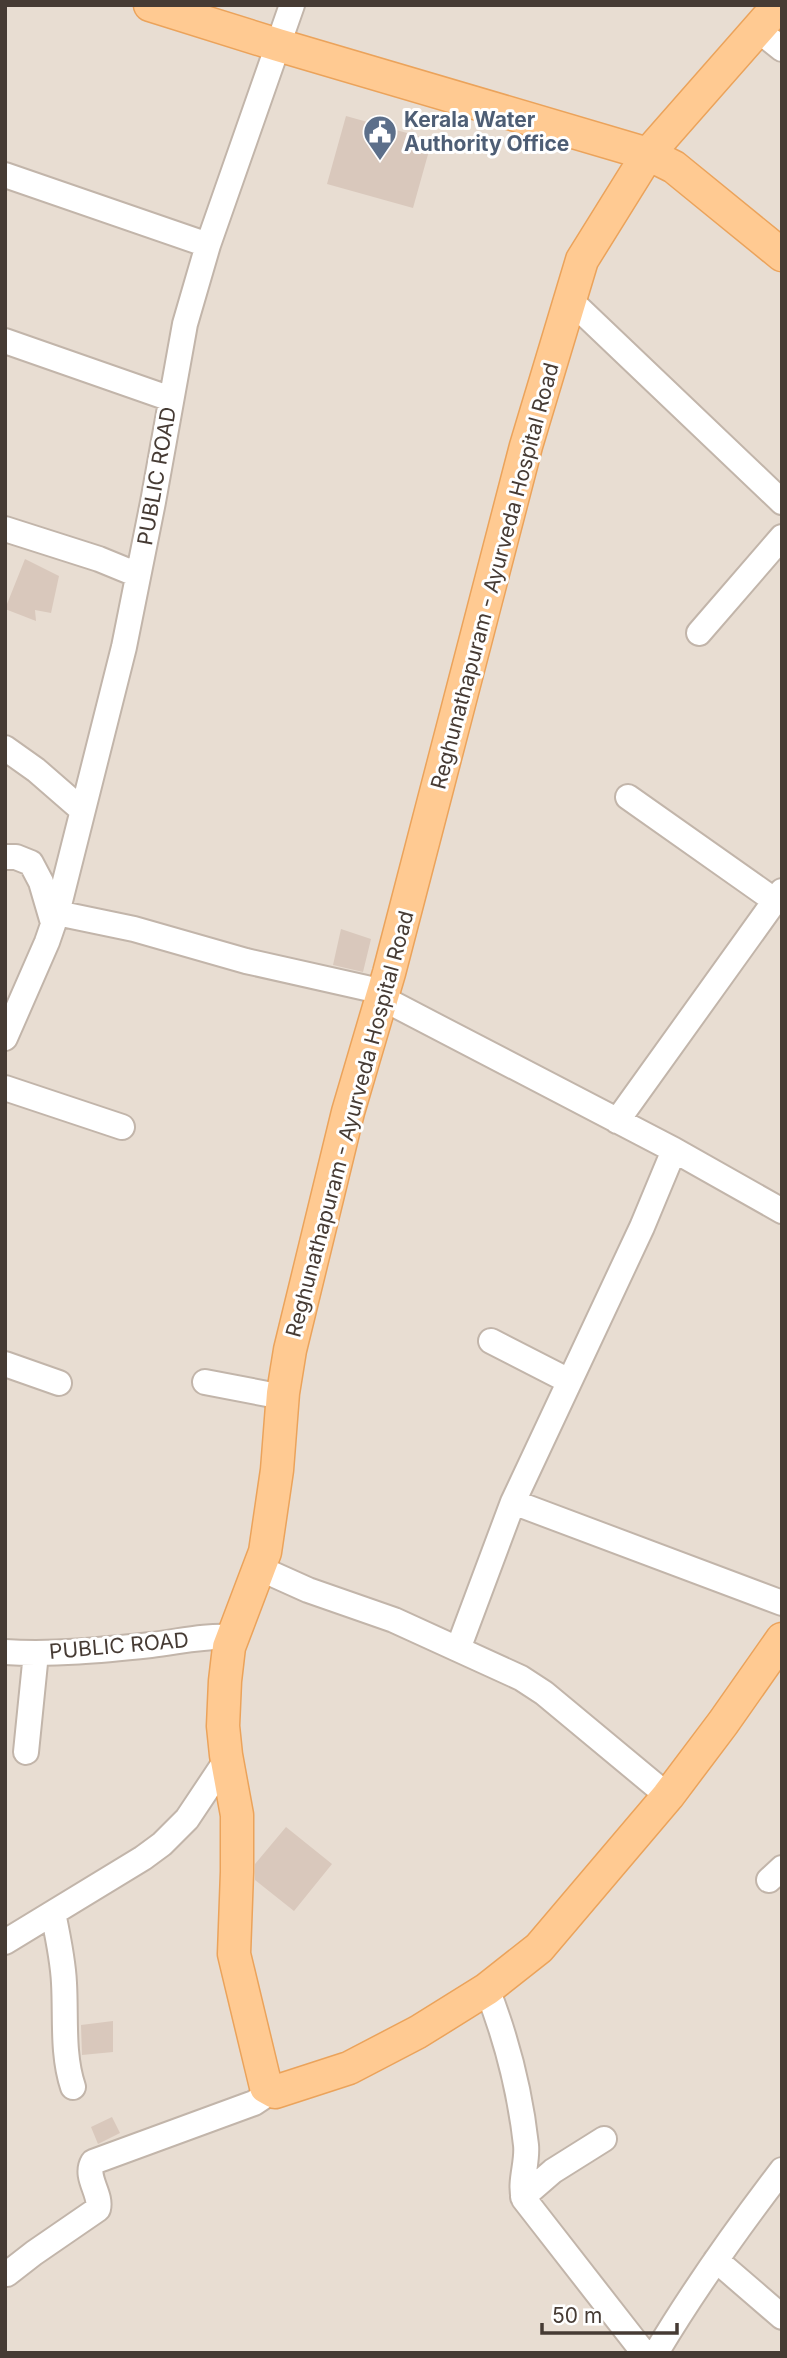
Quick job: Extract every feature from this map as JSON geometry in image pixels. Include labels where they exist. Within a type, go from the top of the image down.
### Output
[{"type":"main road","points":[[150,5],[648,154],[674,167],[782,255]]},
{"type":"main road","name":"Reghunathapuram - Ayurveda Hospital Road","points":[[272,2091],[266,2087],[234,1954],[237,1815],[226,1759],[223,1726],[229,1647],[265,1552],[290,1350],[348,1112],[383,995],[526,446],[582,260],[648,154],[770,40],[779,5]]},
{"type":"main road","points":[[272,2091],[349,2068],[418,2032],[487,1989],[539,1948],[668,1796],[782,1639]]},
{"type":"street","name":"PUBLIC ROAD","points":[[5,1038],[13,1001],[55,918],[124,647],[185,324],[208,245],[292,5]]},
{"type":"street","points":[[5,175],[208,245]]},
{"type":"street","points":[[570,300],[782,502]]},
{"type":"street","points":[[5,341],[171,399]]},
{"type":"street","points":[[5,528],[138,575]]},
{"type":"street","points":[[699,633],[782,537]]},
{"type":"street","points":[[5,748],[36,770],[82,810]]},
{"type":"street","points":[[617,1121],[778,895],[628,797]]},
{"type":"street","points":[[5,857],[16,857],[31,863],[55,918],[134,929],[246,961],[383,995],[674,1150],[782,1211]]},
{"type":"street","points":[[5,1088],[122,1127]]},
{"type":"street","points":[[458,1649],[513,1502],[642,1227],[674,1150]]},
{"type":"street","points":[[491,1341],[569,1381]]},
{"type":"street","points":[[5,1364],[59,1383]]},
{"type":"street","points":[[205,1382],[283,1397]]},
{"type":"street","points":[[513,1502],[782,1603]]},
{"type":"street","points":[[259,1568],[308,1590],[394,1620],[521,1678],[544,1693],[668,1796]]},
{"type":"street","name":"PUBLIC ROAD","points":[[5,1652],[112,1649],[218,1636],[232,1637]]},
{"type":"street","points":[[26,1752],[36,1653]]},
{"type":"street","points":[[5,1942],[162,1844],[187,1819],[226,1759]]},
{"type":"street","points":[[53,1913],[62,1955],[69,2073],[73,2087]]},
{"type":"street","points":[[487,1989],[516,2076],[526,2146],[523,2197],[644,2353]]},
{"type":"street","points":[[7,2274],[98,2209],[100,2202],[89,2170],[93,2162],[254,2103],[272,2091]]},
{"type":"street","points":[[523,2197],[553,2171],[604,2139]]},
{"type":"street","points":[[656,2353],[716,2260],[782,2170]]},
{"type":"street","points":[[716,2260],[782,2317]]},
{"type":"shaded area","points":[[5,5],[782,5],[782,2353],[5,2353]]},
{"type":"building","name":"Kerala Water Authority Office","points":[[346,116],[432,140],[413,208],[327,184]]},
{"type":"building","points":[[25,559],[59,576],[51,613],[35,610],[36,621],[5,609]]},
{"type":"building","points":[[341,929],[371,939],[363,972],[333,965]]},
{"type":"building","points":[[286,1827],[332,1864],[294,1911],[255,1880],[255,1864]]},
{"type":"building","points":[[113,2021],[113,2052],[82,2055],[81,2025]]},
{"type":"building","points":[[112,2117],[120,2133],[98,2144],[91,2127]]},
{"type":"place","name":"Kerala Water Authority Office","points":[[380,162]]}]
